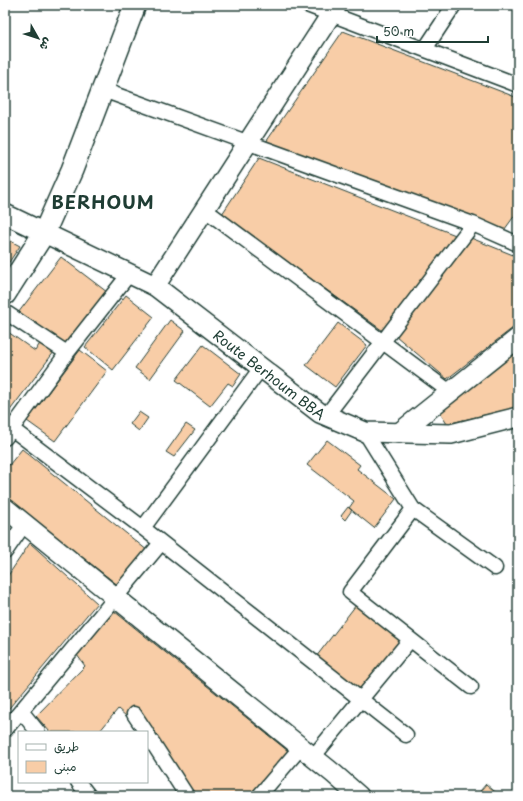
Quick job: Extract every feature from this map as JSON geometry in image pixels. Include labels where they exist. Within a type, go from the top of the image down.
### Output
[{"type":"main road","points":[[5,294],[44,232],[72,170],[135,5]]},
{"type":"street","points":[[307,5],[334,10],[425,49],[516,81]]},
{"type":"street","points":[[425,49],[454,5]]},
{"type":"street","points":[[155,286],[334,10]]},
{"type":"street","points":[[103,90],[516,239]]},
{"type":"street","points":[[204,209],[450,392]]},
{"type":"street","name":"Route Berhoum BBA","points":[[5,214],[155,286],[320,413],[365,432],[452,434],[518,417]]},
{"type":"street","points":[[326,416],[473,224]]},
{"type":"street","points":[[130,273],[67,354],[8,434],[143,528],[406,735]]},
{"type":"street","points":[[5,312],[67,354]]},
{"type":"street","points":[[399,433],[518,338]]},
{"type":"street","points":[[143,528],[261,368]]},
{"type":"street","points":[[365,432],[413,509],[496,568]]},
{"type":"street","points":[[5,508],[117,597],[359,796]]},
{"type":"street","points":[[413,509],[350,592],[471,687]]},
{"type":"street","points":[[5,552],[25,523]]},
{"type":"street","points":[[5,730],[161,543]]},
{"type":"street","points":[[258,796],[307,752],[360,699],[410,640]]},
{"type":"street","points":[[21,711],[37,731]]},
{"type":"street","points":[[134,714],[145,731]]},
{"type":"street","points":[[148,736],[187,796]]},
{"type":"street","points":[[79,783],[89,796]]},
{"type":"building","points":[[343,31],[518,98],[518,211],[502,233],[266,142]]},
{"type":"building","points":[[259,158],[458,236],[383,331],[222,214]]},
{"type":"building","points":[[5,238],[20,246],[5,268]]},
{"type":"building","points":[[471,238],[518,257],[518,324],[447,379],[396,336]]},
{"type":"building","points":[[61,257],[107,292],[64,348],[18,313]]},
{"type":"building","points":[[126,295],[154,317],[113,370],[85,347]]},
{"type":"building","points":[[170,320],[185,331],[150,379],[135,368]]},
{"type":"building","points":[[338,323],[367,345],[335,387],[306,365]]},
{"type":"building","points":[[8,332],[35,351],[41,342],[54,352],[5,417],[5,336]]},
{"type":"building","points":[[203,345],[241,374],[233,386],[228,383],[210,406],[176,380]]},
{"type":"building","points":[[80,350],[107,371],[55,441],[27,421]]},
{"type":"building","points":[[518,351],[518,407],[447,424],[438,410]]},
{"type":"building","points":[[139,412],[148,418],[139,431],[130,424]]},
{"type":"building","points":[[186,424],[195,430],[174,457],[166,452]]},
{"type":"building","points":[[327,440],[360,465],[357,469],[396,499],[374,528],[349,508],[354,501],[307,465]]},
{"type":"building","points":[[22,449],[148,551],[119,586],[5,497],[5,470]]},
{"type":"building","points":[[348,507],[352,510],[345,520],[341,516]]},
{"type":"building","points":[[30,543],[97,603],[5,713],[5,580]]},
{"type":"building","points":[[356,605],[405,641],[361,694],[316,657]]},
{"type":"building","points":[[114,611],[288,751],[252,796],[196,796],[136,710],[127,717],[118,709],[100,731],[49,731],[36,716],[85,666],[77,655]]},
{"type":"building","points":[[486,784],[500,796],[476,796]]},
{"type":"district","name":"BERHOUM","points":[[103,201]]}]
